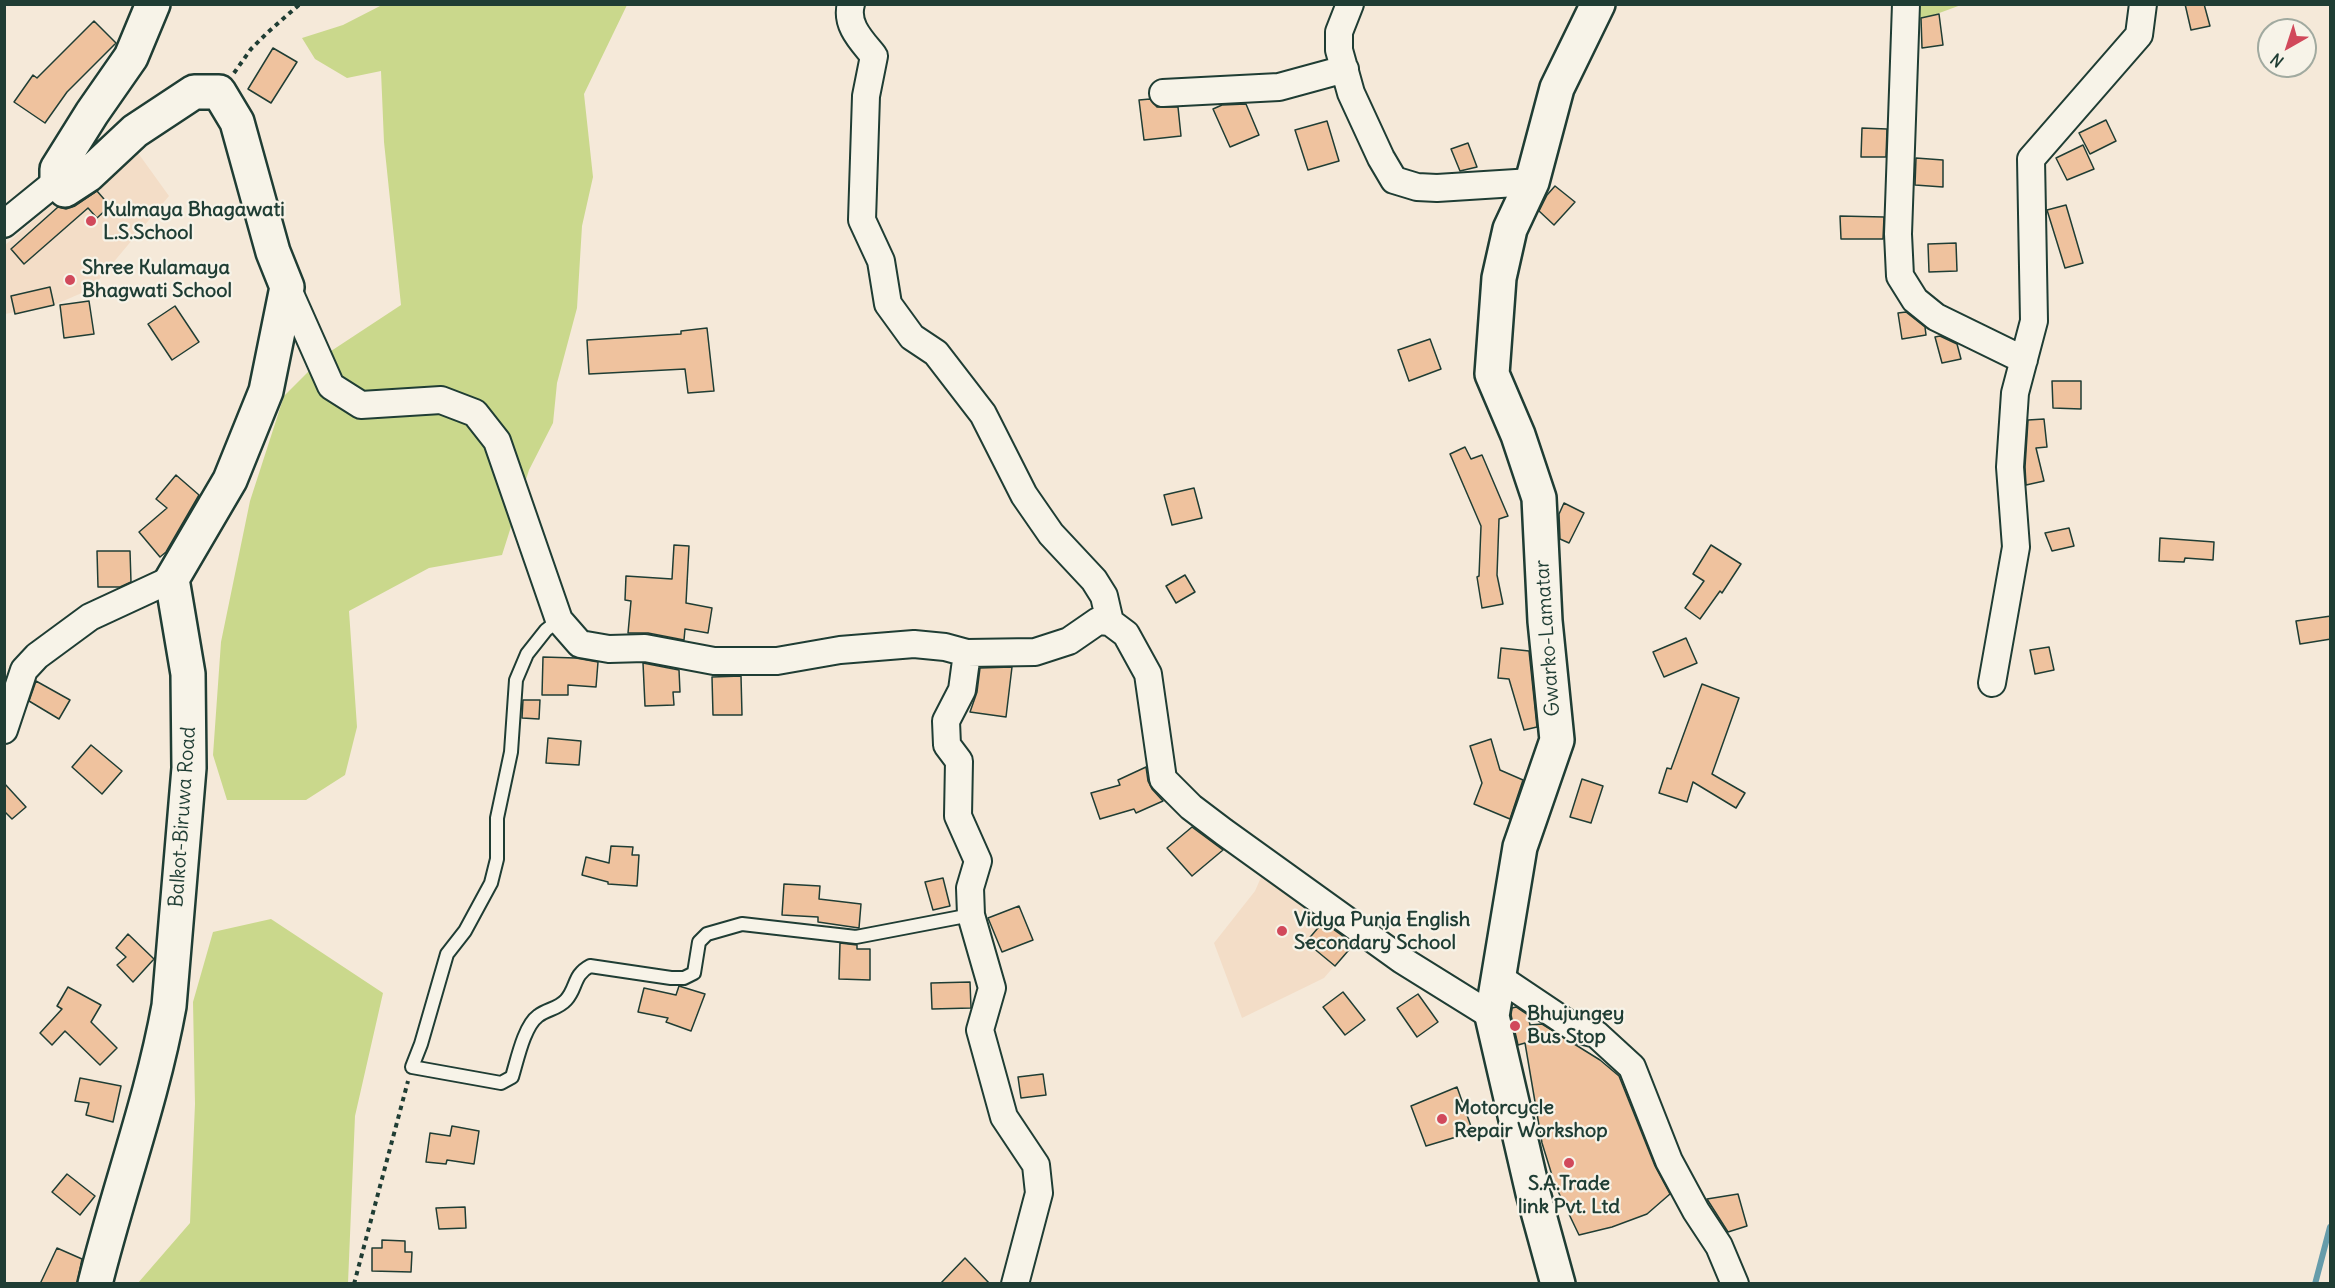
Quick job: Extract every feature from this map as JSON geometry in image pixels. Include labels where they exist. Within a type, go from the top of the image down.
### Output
[{"type":"main road","points":[[153,4],[130,57],[57,169],[57,181],[65,190],[88,175],[135,131],[194,92],[219,92],[237,122],[273,252],[287,286],[266,391],[230,480],[171,579]]},
{"type":"main road","name":"Gwarko-Lamatar","points":[[1558,1284],[1533,1193],[1492,1016],[1520,847],[1557,740],[1545,621],[1539,498],[1518,435],[1492,374],[1499,278],[1510,229],[1532,182],[1557,88],[1599,4]]},
{"type":"main road","name":"Balkot-Biruwa Road","points":[[95,1284],[162,1042],[170,997],[189,768],[188,674],[171,579]]},
{"type":"street","points":[[851,4],[849,12],[855,32],[874,56],[866,96],[862,220],[881,261],[888,304],[912,337],[936,353],[983,414],[1024,495],[1051,534],[1094,580],[1104,596],[1110,622]]},
{"type":"street","points":[[1350,4],[1339,32],[1339,50],[1351,93],[1381,158],[1394,180],[1417,187],[1437,188],[1532,182]]},
{"type":"street","points":[[1906,4],[1899,234],[1900,276],[1915,300],[1936,317],[2024,360]]},
{"type":"street","points":[[1992,683],[2016,547],[2010,467],[2015,393],[2034,321],[2031,159],[2139,35],[2143,4]]},
{"type":"street","points":[[1163,93],[1279,87],[1345,69]]},
{"type":"street","points":[[4,224],[57,181]]},
{"type":"street","points":[[287,286],[331,386],[361,405],[441,400],[475,413],[497,441],[559,620],[579,644],[609,649],[645,648],[714,661],[777,661],[840,650],[914,644],[945,647],[967,653],[1035,652],[1069,641],[1098,621],[1110,622],[1126,634],[1148,674],[1163,778],[1191,807],[1402,960],[1492,1016]]},
{"type":"street","points":[[4,730],[24,670],[38,656],[90,617],[171,579]]},
{"type":"street","points":[[967,653],[962,690],[946,721],[947,745],[959,761],[958,816],[978,861],[970,888],[971,915],[992,988],[981,1030],[1004,1117],[1036,1165],[1039,1193],[1015,1284]]},
{"type":"street","points":[[1497,976],[1576,1029],[1596,1034],[1632,1067],[1669,1161],[1696,1211],[1719,1246],[1735,1284]]},
{"type":"lane","points":[[559,620],[546,630],[527,654],[516,680],[511,752],[496,818],[497,859],[491,883],[465,931],[447,954],[421,1044],[412,1066],[501,1083],[512,1077],[527,1029],[537,1016],[554,1010],[568,999],[580,971],[590,966],[684,978],[694,973],[699,942],[707,934],[742,924],[856,937],[971,915]]},
{"type":"path","points":[[219,92],[252,49],[300,4]]},
{"type":"path","points":[[354,1284],[412,1066]]},
{"type":"shaded area","name":"Kulmaya Bhagawati L.S.School","points":[[133,146],[169,196],[91,289],[54,305],[5,314],[4,246],[84,177]]},
{"type":"shaded area","name":"Vidya Punja English Secondary School","points":[[1266,866],[1355,942],[1324,978],[1242,1018],[1214,943],[1255,891]]},
{"type":"green space","points":[[382,5],[627,5],[584,94],[593,177],[582,226],[577,308],[557,383],[553,423],[529,470],[502,555],[429,568],[349,611],[357,727],[345,775],[306,800],[227,800],[213,755],[221,642],[250,501],[284,396],[325,355],[401,305],[384,142],[381,71],[347,78],[315,59],[302,38],[343,25]]},
{"type":"green space","points":[[1908,5],[1961,5],[1904,26]]},
{"type":"green space","points":[[271,919],[383,993],[355,1116],[348,1283],[138,1283],[190,1223],[195,1104],[193,1002],[213,932]]},
{"type":"building","points":[[2185,4],[2204,4],[2210,26],[2191,30]]},
{"type":"building","points":[[1939,14],[1943,45],[1922,48],[1921,18]]},
{"type":"building","points":[[94,21],[116,43],[67,92],[45,123],[14,102],[33,75],[37,78]]},
{"type":"building","points":[[273,48],[297,62],[271,103],[248,89]]},
{"type":"building","points":[[1150,99],[1157,107],[1178,107],[1181,136],[1144,140],[1139,100]]},
{"type":"building","points":[[1246,104],[1259,135],[1230,147],[1213,109],[1222,105]]},
{"type":"building","points":[[2106,120],[2116,141],[2090,154],[2079,133]]},
{"type":"building","points":[[1327,121],[1339,161],[1308,170],[1295,130]]},
{"type":"building","points":[[1862,128],[1887,129],[1886,157],[1861,157]]},
{"type":"building","points":[[1468,143],[1477,167],[1460,171],[1451,149]]},
{"type":"building","points":[[2083,145],[2094,169],[2067,180],[2056,158]]},
{"type":"building","points":[[1916,158],[1943,160],[1943,187],[1915,185]]},
{"type":"building","points":[[1555,186],[1575,202],[1554,225],[1539,211],[1547,195]]},
{"type":"building","points":[[97,191],[110,206],[97,218],[88,208],[24,264],[11,249],[58,207],[66,209],[75,206]]},
{"type":"building","points":[[2066,205],[2083,263],[2065,268],[2047,210]]},
{"type":"building","points":[[1840,216],[1884,217],[1883,239],[1841,239]]},
{"type":"building","points":[[1956,243],[1957,271],[1929,272],[1928,244]]},
{"type":"building","points":[[50,287],[54,305],[15,314],[11,296]]},
{"type":"building","points":[[89,301],[94,334],[64,338],[60,305]]},
{"type":"building","points":[[175,306],[199,342],[172,360],[148,324]]},
{"type":"building","points":[[1906,312],[1925,327],[1926,335],[1902,339],[1898,313]]},
{"type":"building","points":[[707,328],[714,391],[688,393],[685,369],[589,374],[587,340],[681,334],[681,331]]},
{"type":"building","points":[[1940,336],[1957,344],[1961,359],[1942,363],[1935,337]]},
{"type":"building","points":[[1430,339],[1441,369],[1409,381],[1398,350]]},
{"type":"building","points":[[2052,381],[2081,381],[2081,409],[2053,408]]},
{"type":"building","points":[[2044,419],[2047,447],[2036,448],[2044,481],[2026,485],[2028,420]]},
{"type":"building","points":[[1465,447],[1471,459],[1482,455],[1508,516],[1499,519],[1497,575],[1503,604],[1482,608],[1477,577],[1479,576],[1481,526],[1450,454]]},
{"type":"building","points":[[176,475],[199,495],[166,552],[160,557],[139,532],[167,508],[156,499]]},
{"type":"building","points":[[1194,488],[1202,518],[1172,525],[1164,495]]},
{"type":"building","points":[[1564,503],[1584,513],[1569,543],[1560,539],[1559,514]]},
{"type":"building","points":[[2069,528],[2074,546],[2052,551],[2045,533]]},
{"type":"building","points":[[2160,538],[2214,542],[2213,560],[2185,558],[2184,562],[2159,561]]},
{"type":"building","points":[[674,545],[689,546],[686,603],[712,608],[708,633],[685,629],[684,640],[648,633],[628,633],[631,601],[625,600],[626,576],[672,579]]},
{"type":"building","points":[[1711,545],[1741,564],[1722,593],[1720,591],[1700,619],[1685,608],[1704,581],[1693,574]]},
{"type":"building","points":[[97,551],[130,551],[131,582],[120,587],[98,587]]},
{"type":"building","points":[[1185,575],[1195,592],[1176,603],[1166,586]]},
{"type":"building","points":[[2331,616],[2331,639],[2300,644],[2296,621]]},
{"type":"building","points":[[1686,638],[1697,663],[1664,677],[1653,652]]},
{"type":"building","points":[[2049,647],[2054,670],[2035,674],[2030,650]]},
{"type":"building","points":[[1501,648],[1529,651],[1537,727],[1524,730],[1509,679],[1498,678]]},
{"type":"building","points":[[543,657],[576,658],[598,662],[596,687],[568,685],[568,695],[542,695]]},
{"type":"building","points":[[643,663],[679,670],[680,692],[673,692],[674,705],[645,706]]},
{"type":"building","points":[[1012,667],[1006,717],[970,712],[977,692],[980,668]]},
{"type":"building","points":[[741,676],[742,715],[713,715],[712,677]]},
{"type":"building","points":[[36,681],[70,700],[59,719],[29,701]]},
{"type":"building","points":[[1702,684],[1739,698],[1712,774],[1745,793],[1736,808],[1693,782],[1687,802],[1659,793],[1667,768],[1671,769]]},
{"type":"building","points":[[523,700],[540,700],[539,719],[522,718]]},
{"type":"building","points":[[548,738],[581,741],[579,765],[546,763]]},
{"type":"building","points":[[1491,739],[1500,770],[1523,780],[1510,819],[1474,804],[1482,783],[1470,746]]},
{"type":"building","points":[[91,745],[122,771],[102,794],[72,767]]},
{"type":"building","points":[[1146,767],[1152,789],[1163,801],[1136,813],[1134,809],[1100,819],[1091,793],[1120,785],[1118,780]]},
{"type":"building","points":[[1582,779],[1603,786],[1591,823],[1570,817]]},
{"type":"building","points":[[4,783],[26,807],[12,819],[4,811]]},
{"type":"building","points":[[1192,827],[1223,850],[1192,876],[1167,848]]},
{"type":"building","points":[[611,846],[633,847],[632,855],[639,855],[637,886],[608,884],[608,882],[582,875],[586,857],[609,863]]},
{"type":"building","points":[[943,878],[950,906],[933,910],[925,882]]},
{"type":"building","points":[[784,884],[820,886],[819,899],[861,904],[859,928],[818,922],[818,917],[782,915]]},
{"type":"building","points":[[1019,906],[1033,940],[1002,952],[988,918]]},
{"type":"building","points":[[1323,922],[1354,944],[1335,966],[1306,942]]},
{"type":"building","points":[[128,934],[154,959],[133,982],[117,965],[126,957],[116,948]]},
{"type":"building","points":[[840,943],[857,945],[857,949],[870,949],[870,980],[839,979]]},
{"type":"building","points":[[970,982],[971,1008],[932,1009],[931,983]]},
{"type":"building","points":[[679,986],[705,994],[691,1031],[666,1022],[668,1018],[638,1012],[644,988],[676,995]]},
{"type":"building","points":[[68,987],[101,1005],[91,1022],[117,1048],[100,1065],[65,1031],[52,1045],[40,1033],[62,1009],[57,1006]]},
{"type":"building","points":[[1343,992],[1365,1020],[1345,1035],[1323,1007]]},
{"type":"building","points":[[1418,994],[1438,1022],[1417,1037],[1397,1008]]},
{"type":"building","points":[[1516,1007],[1528,1015],[1530,1025],[1542,1024],[1600,1060],[1619,1076],[1655,1166],[1670,1194],[1647,1214],[1612,1227],[1579,1235],[1555,1185],[1542,1143],[1525,1043],[1518,1045],[1511,1015],[1512,1008]]},
{"type":"building","points":[[1043,1074],[1046,1095],[1021,1098],[1018,1077]]},
{"type":"building","points":[[80,1078],[121,1086],[113,1122],[86,1115],[89,1103],[75,1101]]},
{"type":"building","name":"Motorcycle Repair Workshop","points":[[1457,1087],[1473,1132],[1426,1146],[1411,1106]]},
{"type":"building","points":[[452,1126],[479,1131],[474,1164],[447,1160],[446,1164],[426,1162],[430,1133],[450,1136]]},
{"type":"building","points":[[67,1174],[95,1196],[80,1215],[52,1192]]},
{"type":"building","points":[[1738,1194],[1747,1226],[1728,1232],[1707,1199]]},
{"type":"building","points":[[465,1207],[466,1228],[439,1229],[436,1208]]},
{"type":"building","points":[[382,1240],[405,1241],[405,1252],[412,1252],[411,1272],[372,1271],[372,1248],[382,1248]]},
{"type":"building","points":[[57,1248],[82,1259],[77,1284],[40,1284]]},
{"type":"building","points":[[965,1258],[990,1284],[940,1284]]},
{"type":"waterway","points":[[2315,1284],[2330,1227]]},
{"type":"place","name":"Kulmaya Bhagawati L.S.School","points":[[91,221]]},
{"type":"place","name":"Shree Kulamaya Bhagwati School","points":[[70,280]]},
{"type":"place","name":"Vidya Punja English Secondary School","points":[[1282,931]]},
{"type":"place","name":"Bhujungey Bus Stop","points":[[1515,1026]]},
{"type":"place","name":"Motorcycle Repair Workshop","points":[[1442,1119]]},
{"type":"place","name":"S.A.Trade link Pvt. Ltd","points":[[1569,1163]]}]
